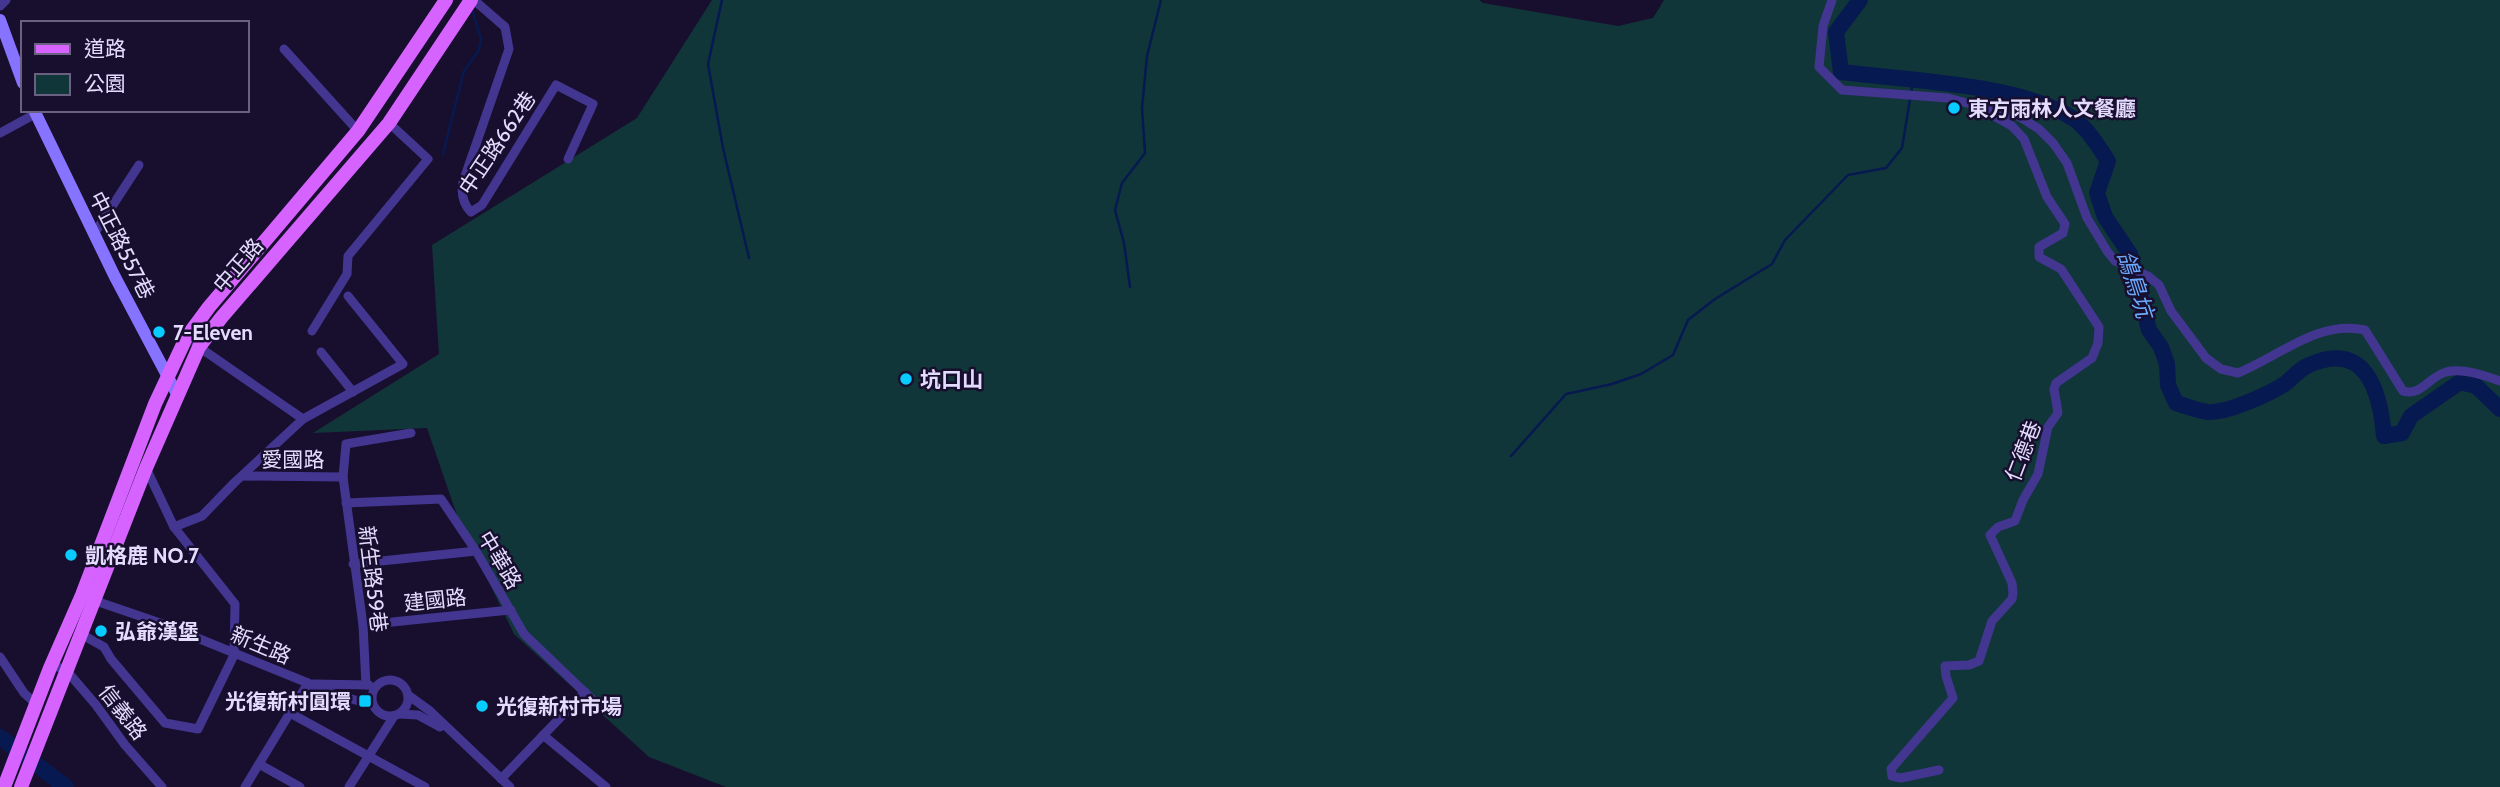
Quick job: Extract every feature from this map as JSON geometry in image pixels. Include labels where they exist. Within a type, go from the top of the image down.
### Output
[{"type":"main road","name":"中正路","points":[[21,787],[81,634],[89,598],[167,377],[186,338],[209,307],[358,131],[446,0]]},
{"type":"main road","name":"中正路","points":[[4,787],[52,665],[89,598],[199,347],[229,307],[389,123],[473,0]]},
{"type":"main road","points":[[387,89],[405,99]]},
{"type":"street","points":[[0,6],[6,0]]},
{"type":"street","name":"中正路662巷","points":[[473,0],[505,27],[509,49],[463,182],[462,191],[466,206],[471,212],[482,205],[556,85],[593,103],[568,159]]},
{"type":"street","name":"仁德巷","points":[[1832,0],[1823,26],[1819,67],[1842,90],[1948,99],[2020,117],[2039,129],[2067,163],[2087,218],[2115,261],[2148,276],[2159,285],[2171,311],[2198,349],[2221,369],[2238,373],[2298,341],[2333,328],[2350,327],[2365,330],[2403,391],[2418,391],[2429,379],[2445,372],[2476,373],[2500,381]]},
{"type":"street","points":[[0,20],[21,78]]},
{"type":"street","points":[[284,49],[358,131]]},
{"type":"street","name":"仁德巷","points":[[1939,770],[1901,778],[1892,776],[1891,769],[1953,698],[1945,666],[1969,665],[1979,661],[1992,621],[2012,600],[2012,583],[1990,535],[1998,527],[2015,521],[2038,474],[2049,427],[2058,413],[2054,389],[2056,383],[2092,358],[2098,343],[2099,327],[2061,269],[2039,257],[2039,247],[2063,233],[2065,224],[2047,197],[2024,139],[2012,126],[1971,104]]},
{"type":"street","points":[[0,133],[34,112]]},
{"type":"street","name":"中正路557巷","points":[[34,112],[178,396]]},
{"type":"street","points":[[312,331],[347,274],[348,256],[428,159],[389,123]]},
{"type":"street","points":[[94,234],[139,165]]},
{"type":"street","points":[[174,527],[202,516],[303,419],[403,364],[348,296]]},
{"type":"street","points":[[186,338],[303,419]]},
{"type":"street","points":[[321,352],[353,392]]},
{"type":"street","name":"新生路59巷","points":[[371,686],[343,477],[346,444],[411,433]]},
{"type":"street","points":[[81,634],[104,647],[164,723],[198,729],[234,653],[235,604],[174,527],[146,468]]},
{"type":"street","name":"愛國路","points":[[242,476],[343,477]]},
{"type":"street","name":"中華路","points":[[346,503],[441,499],[476,551],[524,634],[597,704]]},
{"type":"street","points":[[353,564],[476,551]]},
{"type":"street","name":"新生路","points":[[89,598],[163,624],[308,683],[316,689],[373,705],[383,715],[424,717],[456,737]]},
{"type":"street","name":"建國路","points":[[363,625],[510,610]]},
{"type":"street","points":[[0,657],[35,706]]},
{"type":"street","name":"信義路","points":[[52,665],[66,670],[162,787]]},
{"type":"street","name":"新生路","points":[[308,683],[371,686],[386,680],[397,682],[504,784]]},
{"type":"street","points":[[244,787],[308,683]]},
{"type":"street","points":[[371,686],[373,705]]},
{"type":"street","points":[[504,784],[543,735],[585,692]]},
{"type":"street","points":[[349,787],[367,755],[396,715],[406,706],[408,695]]},
{"type":"street","points":[[290,713],[425,787]]},
{"type":"street","points":[[543,735],[606,787]]},
{"type":"street","points":[[259,764],[300,787]]},
{"type":"green space","points":[[712,0],[1479,0],[1483,3],[1618,26],[1653,18],[1664,0],[2500,0],[2500,787],[726,787],[649,757],[514,634],[458,518],[427,428],[313,433],[439,354],[432,245],[637,118]]},
{"type":"waterway","points":[[722,0],[708,64],[723,148],[749,258]]},
{"type":"waterway","points":[[1130,287],[1124,243],[1115,210],[1122,183],[1145,153],[1142,108],[1147,56],[1161,0]]},
{"type":"waterway","name":"鴿鳥坑","points":[[1860,0],[1836,32],[1841,72],[1962,85],[2024,98],[2051,107],[2074,119],[2093,138],[2108,161],[2097,193],[2105,217],[2130,254],[2149,330],[2161,347],[2167,364],[2168,385],[2176,403],[2208,412],[2225,410],[2276,389],[2309,365],[2328,359],[2344,359],[2357,365],[2374,387],[2384,436],[2402,433],[2411,416],[2460,382],[2476,386],[2500,409]]},
{"type":"waterway","points":[[443,154],[464,71],[479,50],[481,39],[472,9]]},
{"type":"waterway","points":[[1511,456],[1566,394],[1612,384],[1641,374],[1673,355],[1688,320],[1715,299],[1772,264],[1785,240],[1848,175],[1886,168],[1902,148],[1913,81]]},
{"type":"waterway","points":[[0,737],[66,787]]},
{"type":"place","name":"東方雨林人文餐廳","points":[[1954,108]]},
{"type":"place","name":"7-Eleven","points":[[159,332]]},
{"type":"place","name":"坑口山","points":[[906,379]]},
{"type":"place","name":"凱格鹿 NO.7","points":[[71,555]]},
{"type":"place","name":"弘爺漢堡","points":[[101,631]]},
{"type":"place","name":"光復新村圓環","points":[[365,701]]},
{"type":"place","name":"光復新村市場","points":[[482,706]]}]
